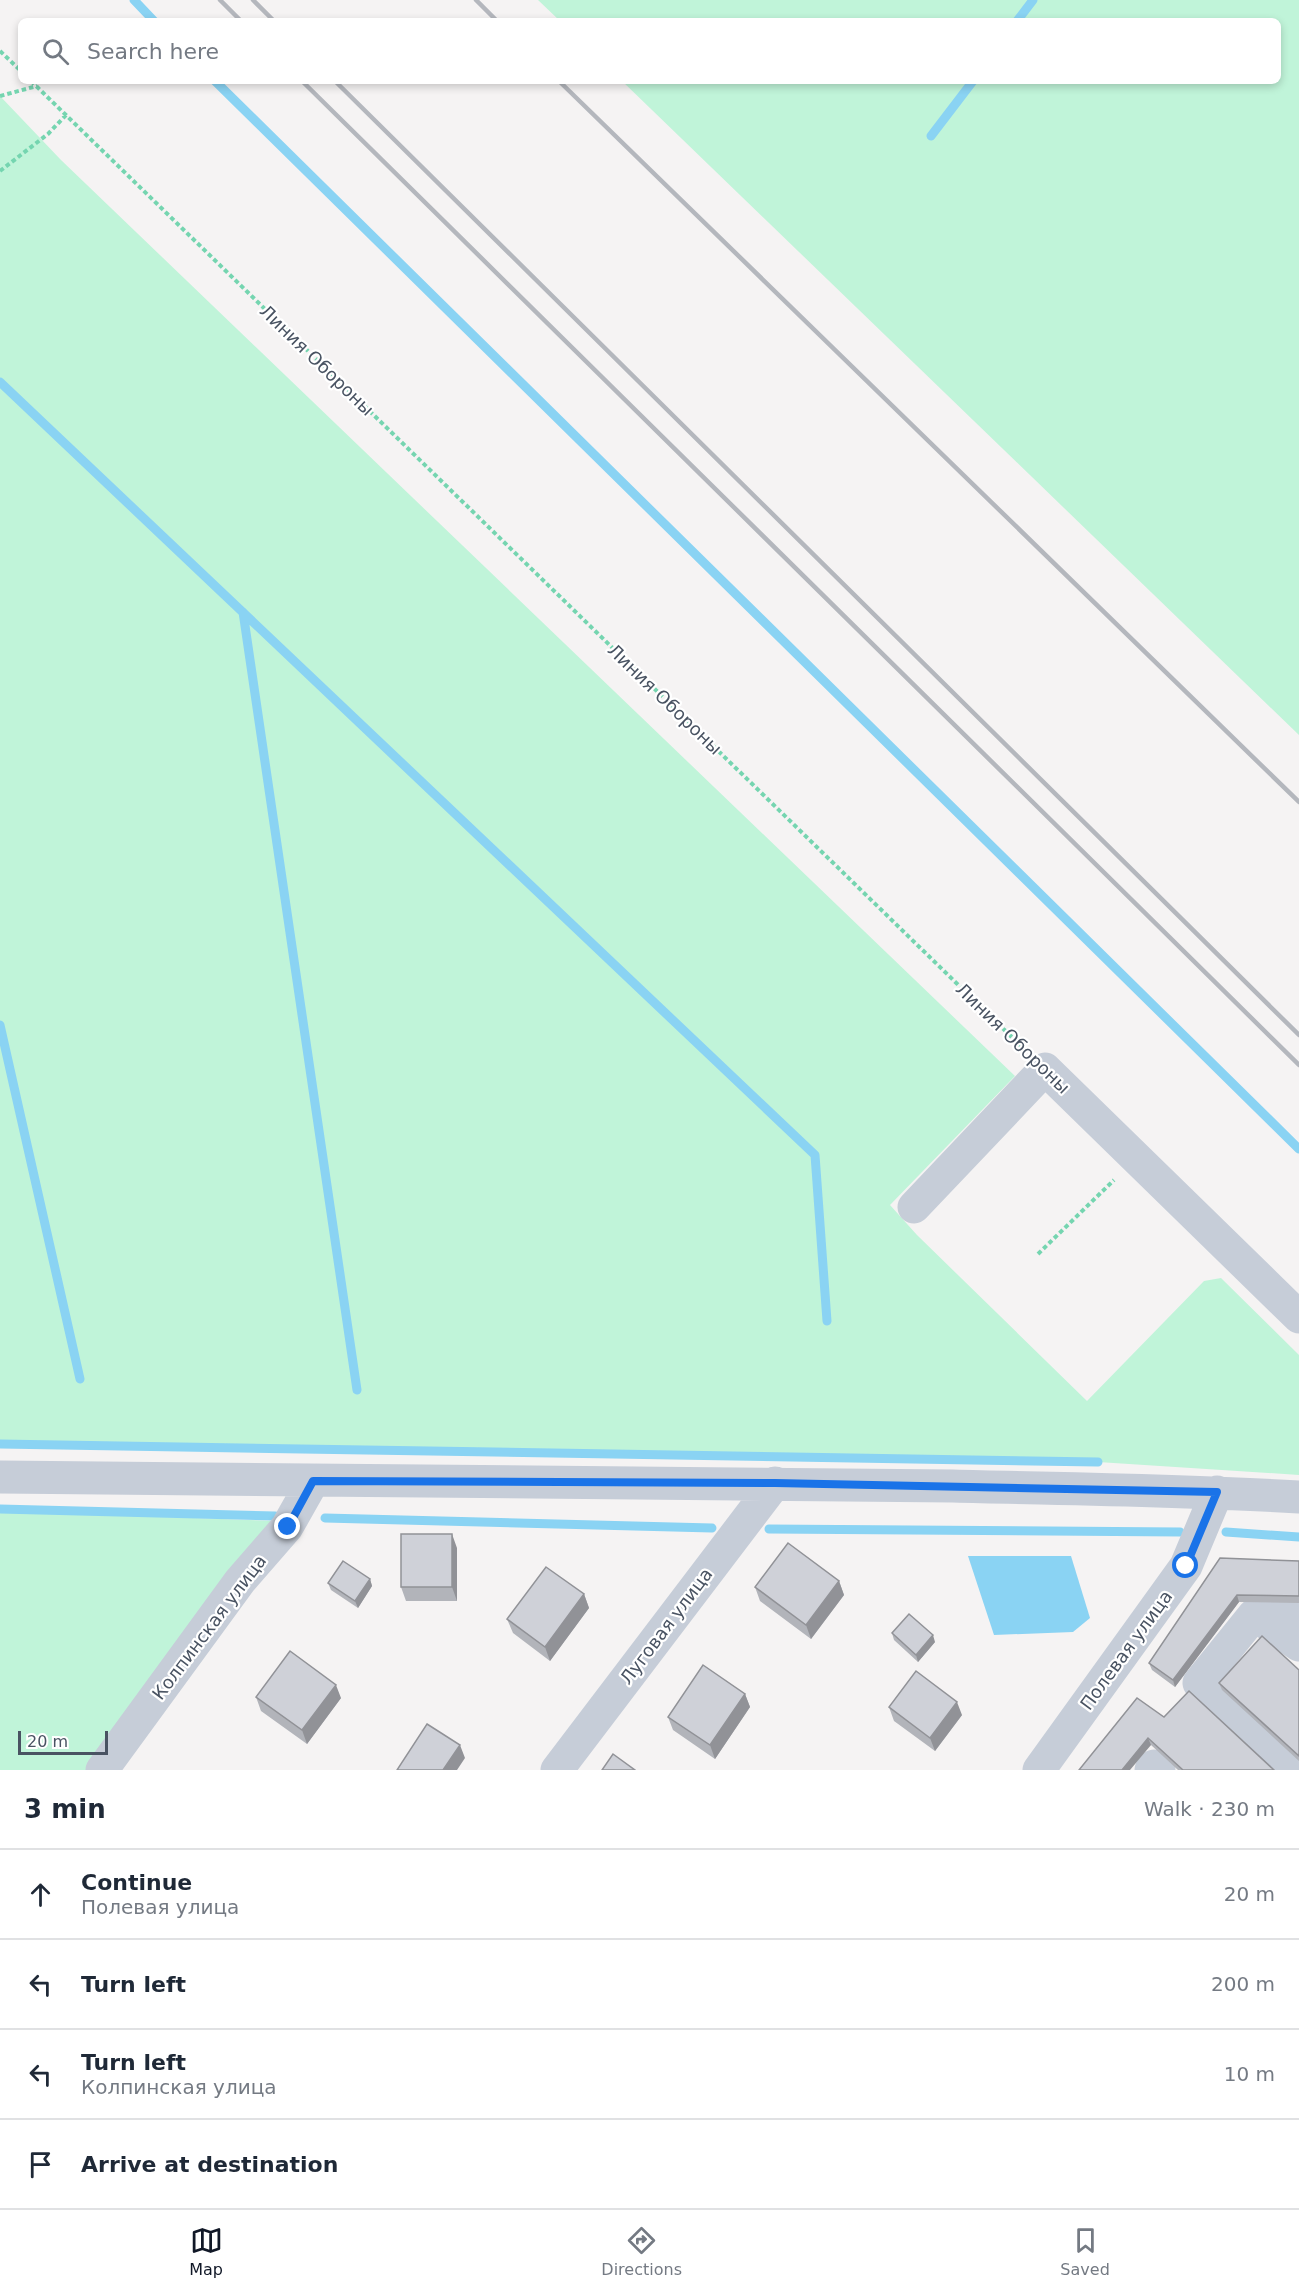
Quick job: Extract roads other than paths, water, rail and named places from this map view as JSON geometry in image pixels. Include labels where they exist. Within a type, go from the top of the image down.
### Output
[{"type":"street","name":"Линия Обороны","points":[[914,1207],[1045,1069],[1299,1317]]},
{"type":"street","points":[[0,1477],[775,1483],[1217,1492],[1299,1497]]},
{"type":"street","name":"Колпинская улица","points":[[102,1770],[240,1581],[288,1527],[313,1481]]},
{"type":"street","name":"Луговая улица","points":[[557,1770],[775,1483]]},
{"type":"street","name":"Полевая улица","points":[[1039,1770],[1186,1566],[1217,1492]]},
{"type":"street","points":[[1254,1615],[1299,1619]]},
{"type":"street","points":[[1254,1615],[1299,1645]]},
{"type":"street","points":[[1254,1615],[1199,1683],[1294,1770]]},
{"type":"street","points":[[1151,1770],[1154,1766],[1159,1770]]},
{"type":"water","points":[[968,1556],[1071,1556],[1090,1618],[1073,1632],[994,1635]]},
{"type":"waterway","points":[[134,0],[151,18]]},
{"type":"waterway","points":[[1019,18],[1033,0]]},
{"type":"waterway","points":[[218,84],[1299,1149]]},
{"type":"waterway","points":[[931,136],[971,84]]},
{"type":"waterway","points":[[0,382],[815,1155],[827,1321]]},
{"type":"waterway","points":[[243,612],[357,1390]]},
{"type":"waterway","points":[[0,1025],[80,1379]]},
{"type":"waterway","points":[[0,1444],[1098,1462]]},
{"type":"waterway","points":[[0,1509],[275,1516]]},
{"type":"waterway","points":[[325,1518],[712,1528]]},
{"type":"waterway","points":[[769,1529],[1180,1532]]},
{"type":"waterway","points":[[1226,1532],[1299,1537]]},
{"type":"railway","points":[[220,0],[238,18]]},
{"type":"railway","points":[[253,0],[271,18]]},
{"type":"railway","points":[[476,0],[494,18]]},
{"type":"railway","points":[[305,84],[1299,1065]]},
{"type":"railway","points":[[338,84],[1299,1035]]},
{"type":"railway","points":[[562,84],[1299,802]]}]
